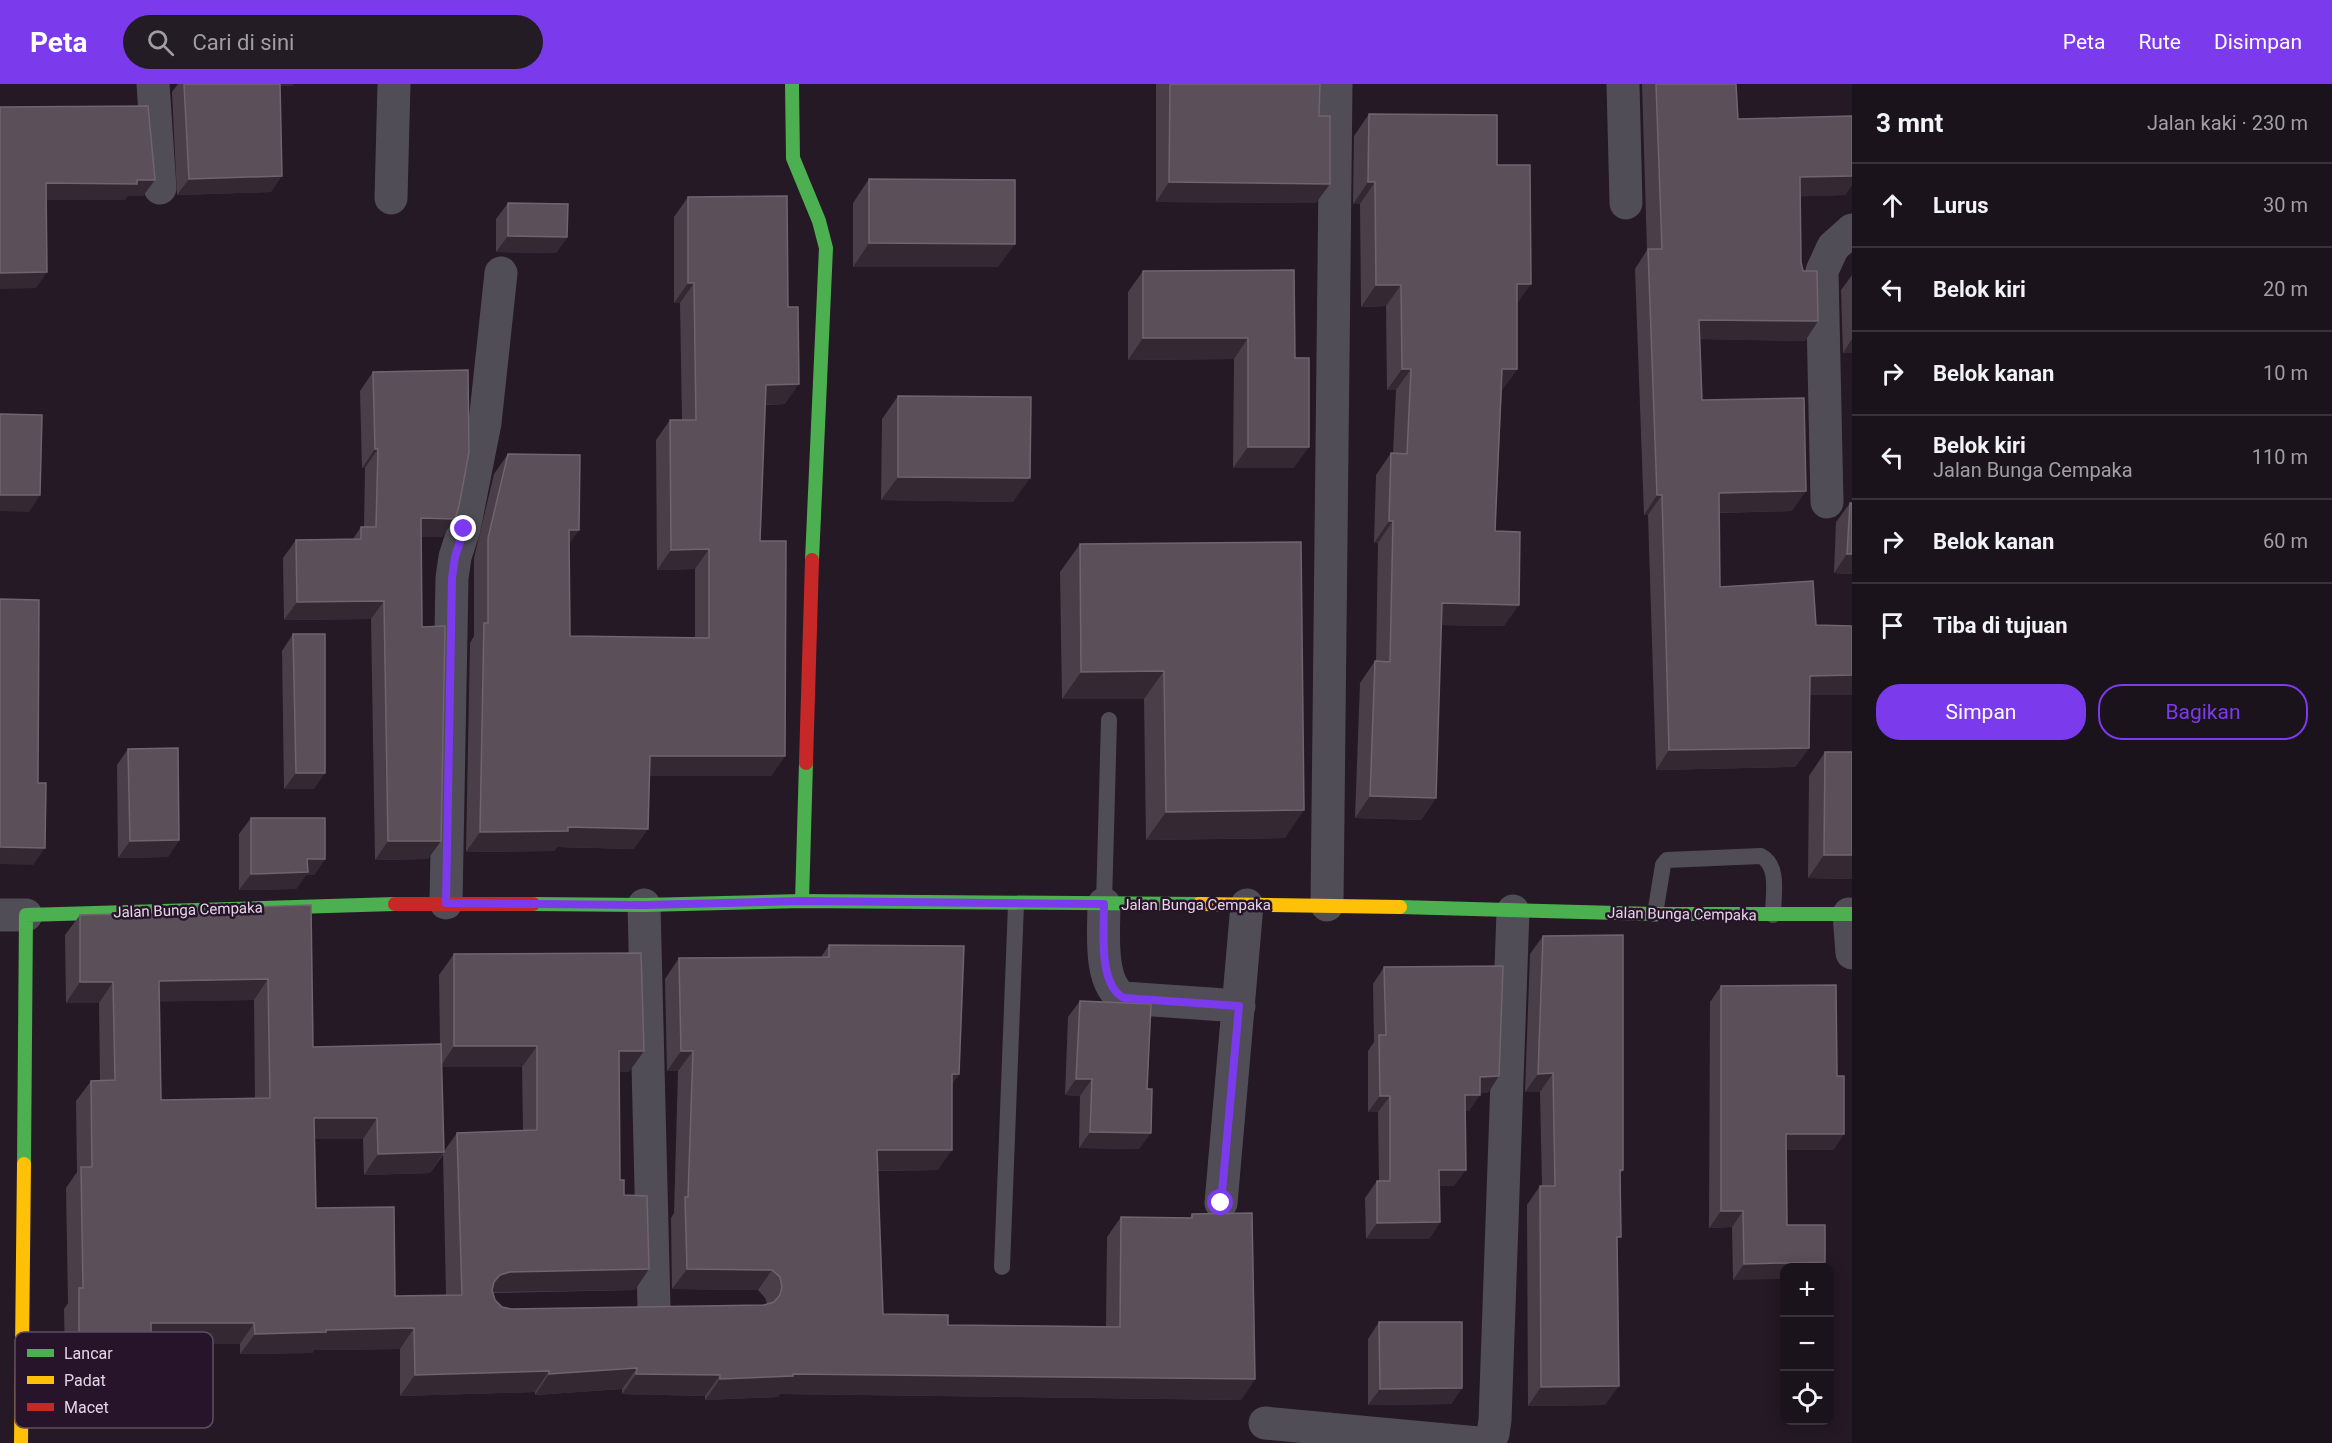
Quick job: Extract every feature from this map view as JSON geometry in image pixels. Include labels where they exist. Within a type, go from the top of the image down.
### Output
[{"type":"street","points":[[153,84],[160,188]]},
{"type":"street","points":[[391,198],[393,84]]},
{"type":"street","points":[[792,84],[793,158],[819,221],[826,248],[810,605],[802,901]]},
{"type":"street","points":[[1327,905],[1336,84]]},
{"type":"street","points":[[1623,84],[1626,203]]},
{"type":"street","points":[[1827,502],[1822,271],[1833,247],[1852,230]]},
{"type":"street","points":[[446,903],[452,578],[485,423],[501,273]]},
{"type":"street","name":"Jalan Bunga Cempaka","points":[[13,915],[446,903],[644,905],[802,901],[1327,905],[1655,914],[1851,914]]},
{"type":"street","points":[[1104,904],[1105,957],[1110,987],[1115,994],[1124,998],[1239,1006]]},
{"type":"street","points":[[644,905],[654,1308]]},
{"type":"street","points":[[1221,1203],[1247,905]]},
{"type":"street","points":[[1486,1443],[1493,1434],[1495,1420],[1513,911]]},
{"type":"street","points":[[1851,914],[1852,953]]},
{"type":"street","points":[[13,915],[19,1332]]},
{"type":"street","points":[[620,1309],[689,1308]]},
{"type":"street","points":[[1265,1423],[1478,1443]]},
{"type":"street","points":[[21,1428],[21,1443]]},
{"type":"lane","points":[[1104,904],[1109,720]]},
{"type":"lane","points":[[1655,914],[1663,865],[1667,860],[1761,856],[1773,867],[1773,915]]},
{"type":"lane","points":[[1002,1267],[1016,904]]},
{"type":"building","points":[[184,84],[280,84],[282,176],[189,179]]},
{"type":"building","points":[[1170,84],[1320,84],[1319,116],[1330,116],[1330,184],[1169,182]]},
{"type":"building","points":[[1656,84],[1736,84],[1738,119],[1852,116],[1852,176],[1800,177],[1801,262],[1803,271],[1817,271],[1818,321],[1699,320],[1702,400],[1804,398],[1806,491],[1719,493],[1720,587],[1813,581],[1816,625],[1852,626],[1852,675],[1810,676],[1809,748],[1669,750],[1662,495],[1657,495],[1648,249],[1662,249]]},
{"type":"building","points":[[148,106],[155,180],[137,180],[137,184],[46,183],[47,272],[0,273],[0,107]]},
{"type":"building","points":[[1369,114],[1497,115],[1497,165],[1530,165],[1531,284],[1517,284],[1517,369],[1502,369],[1495,531],[1520,532],[1519,605],[1442,603],[1436,798],[1370,796],[1375,661],[1390,662],[1393,521],[1389,521],[1391,453],[1407,454],[1411,369],[1402,369],[1401,285],[1376,285],[1375,182],[1368,182]]},
{"type":"building","points":[[869,179],[1015,180],[1015,244],[869,243]]},
{"type":"building","points":[[787,196],[788,307],[798,307],[799,384],[766,385],[760,541],[786,541],[785,756],[650,756],[648,829],[568,827],[568,831],[480,832],[484,623],[488,623],[488,538],[508,454],[580,455],[579,530],[569,530],[570,636],[709,638],[709,549],[671,550],[670,420],[696,420],[694,283],[688,283],[688,197]]},
{"type":"building","points":[[508,203],[568,204],[567,237],[508,236]]},
{"type":"building","points":[[1294,270],[1295,358],[1309,358],[1309,447],[1248,447],[1248,338],[1143,338],[1143,271]]},
{"type":"building","points":[[468,370],[469,452],[455,519],[421,518],[422,627],[445,626],[441,841],[388,841],[384,601],[297,602],[296,540],[361,539],[361,527],[376,527],[378,449],[375,449],[373,372]]},
{"type":"building","points":[[898,396],[1031,397],[1030,478],[898,477]]},
{"type":"building","points":[[0,414],[42,415],[40,495],[0,495]]},
{"type":"building","points":[[1850,503],[1852,503],[1852,554],[1847,554]]},
{"type":"building","points":[[1301,542],[1304,810],[1166,812],[1164,671],[1081,672],[1080,544]]},
{"type":"building","points":[[0,599],[39,600],[38,783],[46,783],[45,848],[0,847]]},
{"type":"building","points":[[293,634],[325,634],[325,773],[296,773]]},
{"type":"building","points":[[178,748],[179,840],[130,841],[128,749]]},
{"type":"building","points":[[1825,752],[1852,752],[1852,855],[1824,855]]},
{"type":"building","points":[[251,818],[325,818],[325,859],[307,859],[308,872],[251,874]]},
{"type":"building","points":[[311,905],[313,1047],[441,1044],[444,1152],[378,1154],[377,1118],[314,1118],[316,1208],[394,1207],[395,1296],[462,1295],[457,1133],[537,1130],[537,1046],[454,1046],[454,954],[641,953],[644,1051],[619,1051],[620,1180],[624,1180],[624,1195],[647,1196],[649,1269],[510,1272],[500,1275],[494,1282],[492,1290],[495,1300],[502,1307],[511,1309],[764,1305],[774,1302],[780,1295],[782,1287],[780,1277],[772,1270],[687,1269],[685,1197],[688,1197],[693,1051],[681,1051],[679,958],[829,957],[829,945],[964,946],[959,1074],[952,1074],[952,1150],[877,1150],[883,1314],[948,1315],[948,1325],[1120,1327],[1121,1217],[1192,1218],[1192,1214],[1252,1213],[1255,1379],[793,1374],[793,1376],[720,1379],[720,1375],[636,1374],[637,1368],[549,1374],[549,1371],[415,1375],[414,1328],[255,1334],[254,1323],[151,1323],[151,1332],[79,1332],[79,1288],[83,1288],[81,1167],[92,1167],[91,1081],[115,1080],[113,982],[80,982],[80,915],[254,911],[254,907]],"holes":[[[268,979],[270,1098],[161,1100],[159,981]]]},
{"type":"building","points":[[1623,935],[1623,1170],[1620,1170],[1621,1237],[1617,1237],[1619,1386],[1541,1387],[1540,1186],[1555,1186],[1553,1073],[1538,1074],[1543,936]]},
{"type":"building","points":[[1503,966],[1499,1076],[1480,1077],[1480,1095],[1465,1095],[1466,1170],[1439,1170],[1440,1222],[1377,1223],[1377,1181],[1390,1181],[1390,1096],[1380,1096],[1379,1035],[1386,1035],[1384,967]]},
{"type":"building","points":[[1836,985],[1837,1076],[1844,1076],[1844,1134],[1786,1134],[1787,1225],[1825,1225],[1825,1262],[1744,1264],[1743,1211],[1721,1211],[1721,986]]},
{"type":"building","points":[[1080,1001],[1151,1004],[1147,1089],[1152,1089],[1151,1133],[1090,1132],[1092,1079],[1076,1079]]},
{"type":"building","points":[[1379,1322],[1462,1322],[1462,1388],[1380,1389]]},
{"type":"traffic: fast","points":[[792,84],[793,158],[819,221],[826,248],[812,560]]},
{"type":"traffic: fast","points":[[802,901],[806,763]]},
{"type":"traffic: fast","points":[[533,904],[644,905],[802,901],[1199,904]]},
{"type":"traffic: fast","points":[[24,1164],[26,915],[395,904]]},
{"type":"traffic: fast","points":[[1400,907],[1655,914],[1852,914]]},
{"type":"traffic: slow","points":[[1199,904],[1400,907]]},
{"type":"traffic: slow","points":[[22,1332],[24,1164]]},
{"type":"traffic: slow","points":[[21,1428],[21,1443]]},
{"type":"traffic: jam","points":[[806,763],[812,560]]},
{"type":"traffic: jam","points":[[395,904],[533,904]]},
{"type":"route","points":[[464,529],[455,557],[452,578],[446,903],[644,905],[802,901],[1104,904],[1105,957],[1110,987],[1115,994],[1124,998],[1239,1006],[1221,1203]]}]
